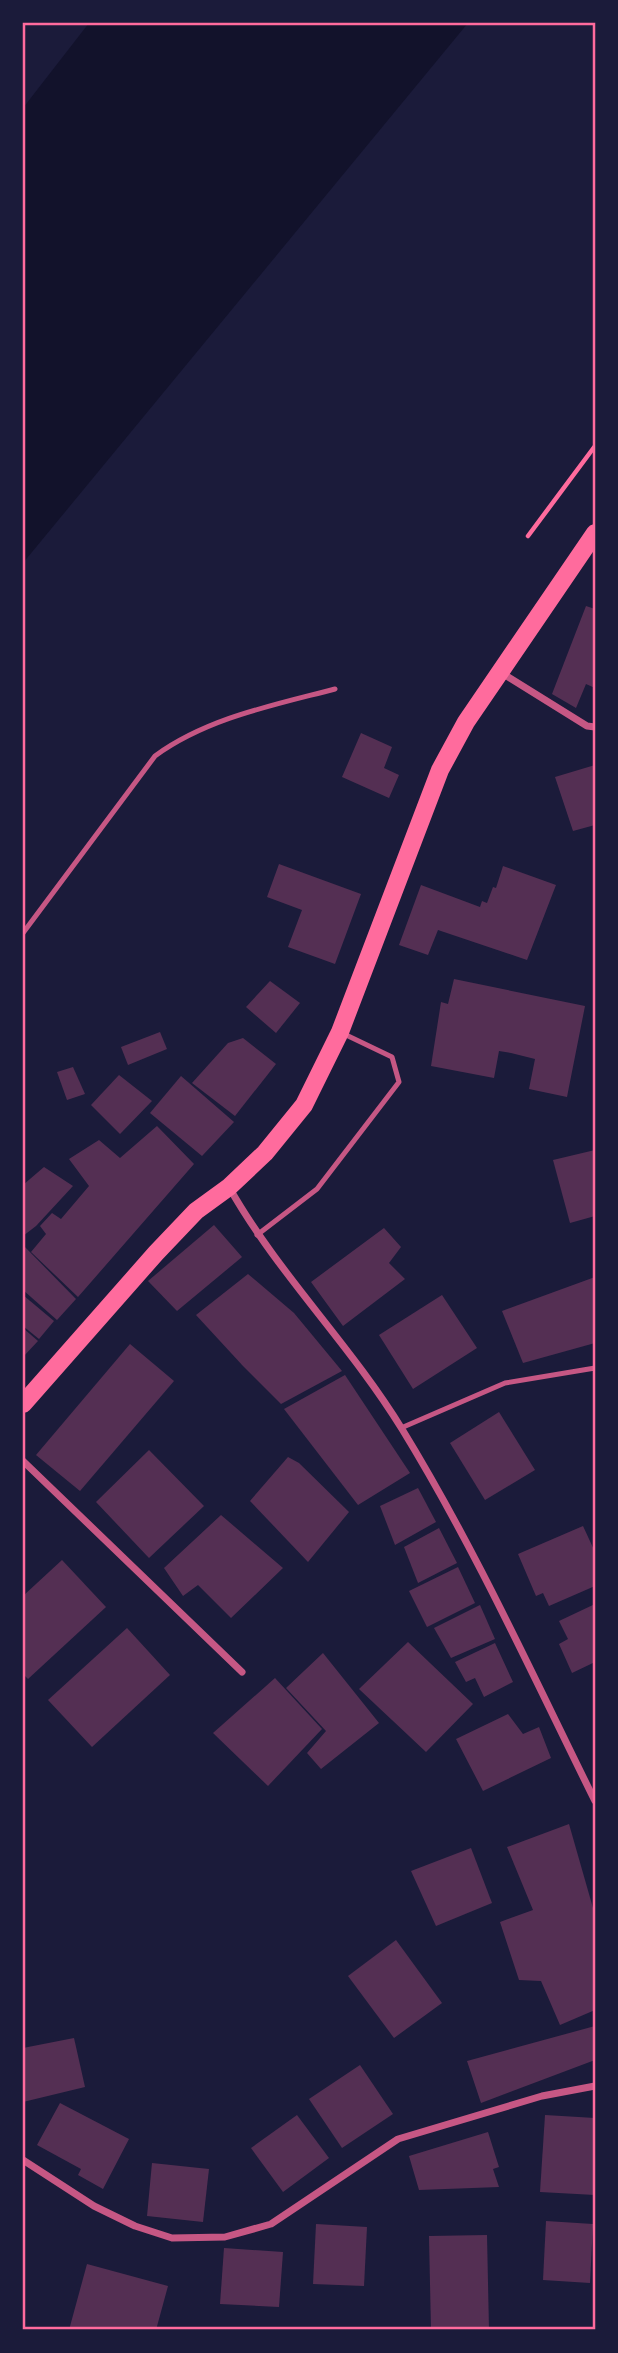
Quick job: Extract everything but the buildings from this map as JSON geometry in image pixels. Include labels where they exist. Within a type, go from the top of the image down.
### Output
[{"type":"main road","points":[[23,1404],[188,1219],[229,1187],[265,1153],[304,1105],[340,1032],[440,771],[466,722],[499,671],[595,533]]},
{"type":"street","points":[[499,671],[587,726],[595,727]]},
{"type":"street","points":[[229,1187],[257,1235],[352,1355],[401,1428],[469,1547],[595,1801]]},
{"type":"street","points":[[23,1461],[242,1672]]},
{"type":"street","points":[[23,2160],[94,2206],[135,2226],[172,2238],[225,2236],[271,2224],[398,2139],[542,2096],[595,2085]]},
{"type":"lane","points":[[23,933],[155,756],[180,738],[222,721],[335,689]]},
{"type":"lane","points":[[257,1235],[317,1189],[399,1082],[392,1057],[340,1032]]},
{"type":"lane","points":[[401,1428],[505,1383],[595,1367]]},
{"type":"path","points":[[528,536],[595,446]]},
{"type":"shaded area","points":[[89,23],[468,23],[23,563],[23,108]]}]
